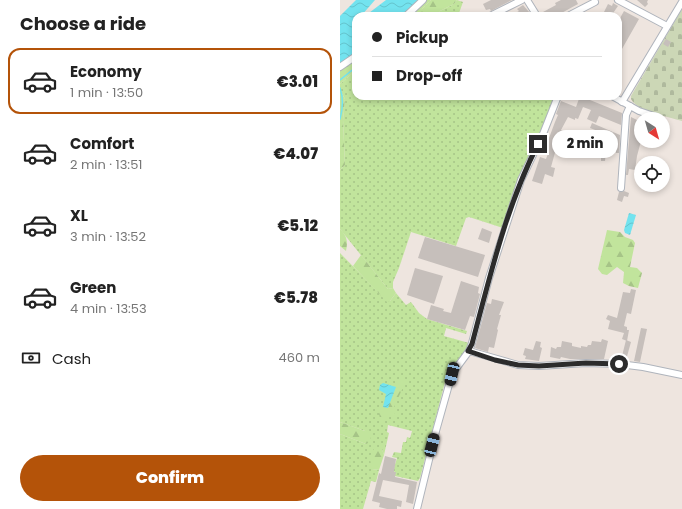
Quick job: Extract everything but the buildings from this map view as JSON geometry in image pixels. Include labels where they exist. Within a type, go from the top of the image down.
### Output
[{"type":"street","points":[[410,12],[423,0]]},
{"type":"street","points":[[498,12],[522,0]]},
{"type":"street","points":[[527,0],[535,12]]},
{"type":"street","points":[[618,0],[626,2],[667,26]]},
{"type":"street","points":[[575,12],[596,1]]},
{"type":"street","points":[[622,102],[682,2]]},
{"type":"street","points":[[340,67],[352,59]]},
{"type":"street","points":[[417,509],[452,374],[472,344],[489,278],[521,180],[544,134],[557,100]]},
{"type":"street","points":[[619,100],[645,112]]},
{"type":"street","points":[[621,188],[626,115],[630,106]]},
{"type":"street","points":[[468,351],[498,361],[518,365],[539,366],[586,363],[619,364],[650,368],[682,375]]},
{"type":"green space","points":[[419,0],[431,0],[421,10],[421,12],[406,12]]},
{"type":"green space","points":[[431,0],[457,0],[454,4],[440,12],[420,12]]},
{"type":"green space","points":[[457,0],[463,2],[459,12],[440,12],[440,11],[454,4]]},
{"type":"green space","points":[[682,9],[682,121],[670,118],[670,112],[651,112],[646,110],[634,103],[631,96]]},
{"type":"green space","points":[[352,63],[352,74],[340,84],[340,71]]},
{"type":"green space","points":[[352,74],[352,100],[553,100],[538,138],[533,136],[526,150],[531,153],[518,178],[503,228],[469,217],[466,218],[456,246],[411,232],[393,282],[393,288],[388,289],[340,229],[340,170],[345,165],[343,120],[345,99],[340,90],[340,84]]},
{"type":"green space","points":[[340,90],[345,99],[343,120],[345,165],[340,170]]},
{"type":"green space","points":[[340,229],[346,239],[346,251],[340,246]]},
{"type":"green space","points":[[607,230],[620,232],[625,237],[633,240],[635,243],[630,267],[637,268],[642,273],[638,288],[623,283],[624,272],[617,267],[607,275],[602,274],[598,269]]},
{"type":"green space","points":[[340,253],[387,301],[390,301],[396,293],[406,305],[411,302],[419,313],[427,319],[467,331],[466,334],[446,328],[444,336],[469,343],[445,382],[420,478],[418,481],[395,476],[395,472],[393,471],[397,458],[392,457],[394,452],[401,453],[403,442],[406,442],[407,437],[410,438],[412,431],[388,425],[387,432],[389,433],[384,455],[382,449],[372,469],[379,470],[376,482],[371,481],[363,509],[340,509],[340,434],[366,444],[365,431],[340,422]]},
{"type":"green space","points":[[361,255],[388,289],[393,288],[396,293],[390,301],[387,302],[353,266]]},
{"type":"green space","points":[[400,378],[405,380],[405,383],[394,407],[395,415],[380,419],[379,413],[389,393],[395,389]]},
{"type":"green space","points":[[340,422],[365,431],[371,436],[370,442],[366,444],[340,434]]},
{"type":"green space","points":[[377,447],[382,449],[384,455],[379,470],[372,469],[370,460],[372,451]]},
{"type":"water","points":[[356,0],[375,0],[364,12],[352,12],[352,56],[340,65],[340,16]]},
{"type":"water","points":[[386,0],[419,0],[406,12],[370,12]]},
{"type":"water","points":[[629,213],[636,215],[630,235],[625,233],[624,230]]},
{"type":"water","points":[[383,383],[396,387],[388,408],[383,407],[386,394],[379,390],[380,385]]},
{"type":"waterway","points":[[340,80],[352,70]]},
{"type":"waterway","points":[[340,88],[343,104],[340,119]]},
{"type":"route","points":[[538,144],[521,180],[510,212],[489,278],[472,344],[468,351],[505,363],[527,366],[586,363],[619,364]]}]
